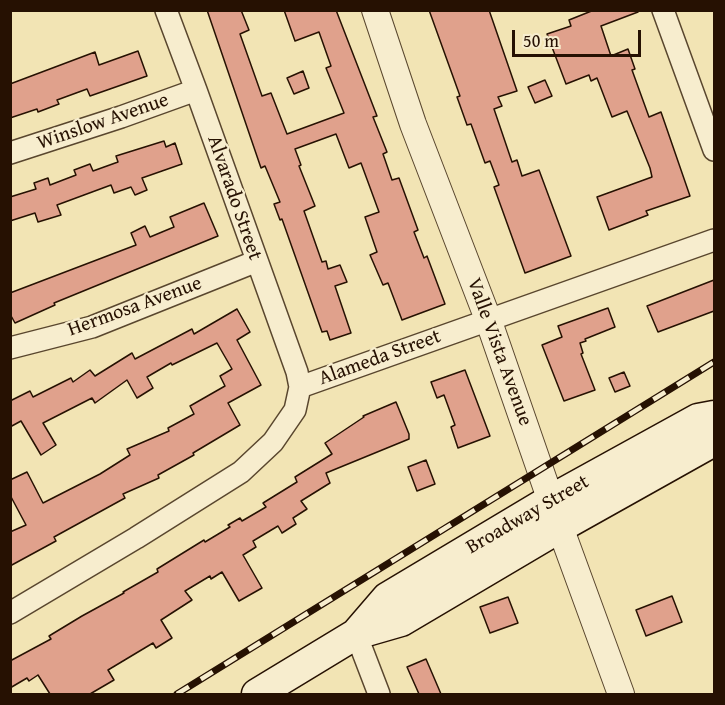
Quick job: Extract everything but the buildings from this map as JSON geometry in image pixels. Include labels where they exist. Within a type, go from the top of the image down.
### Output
[{"type":"main road","name":"Broadway Street","points":[[556,513],[698,419],[714,416]]},
{"type":"main road","name":"Broadway Street","points":[[256,694],[356,634],[387,598],[556,513],[710,443],[714,438]]},
{"type":"street","name":"Alvarado Street","points":[[165,10],[297,372],[300,387]]},
{"type":"street","name":"Valle Vista Avenue","points":[[375,10],[413,124],[488,319],[621,694]]},
{"type":"street","points":[[663,10],[714,150]]},
{"type":"street","name":"Winslow Avenue","points":[[10,153],[196,90]]},
{"type":"street","name":"Alameda Street","points":[[10,613],[241,472],[273,442],[295,410],[300,387],[714,240]]},
{"type":"street","name":"Hermosa Avenue","points":[[10,348],[92,327],[256,261]]},
{"type":"street","points":[[356,634],[379,694]]},
{"type":"railway","points":[[177,694],[714,362]]}]
